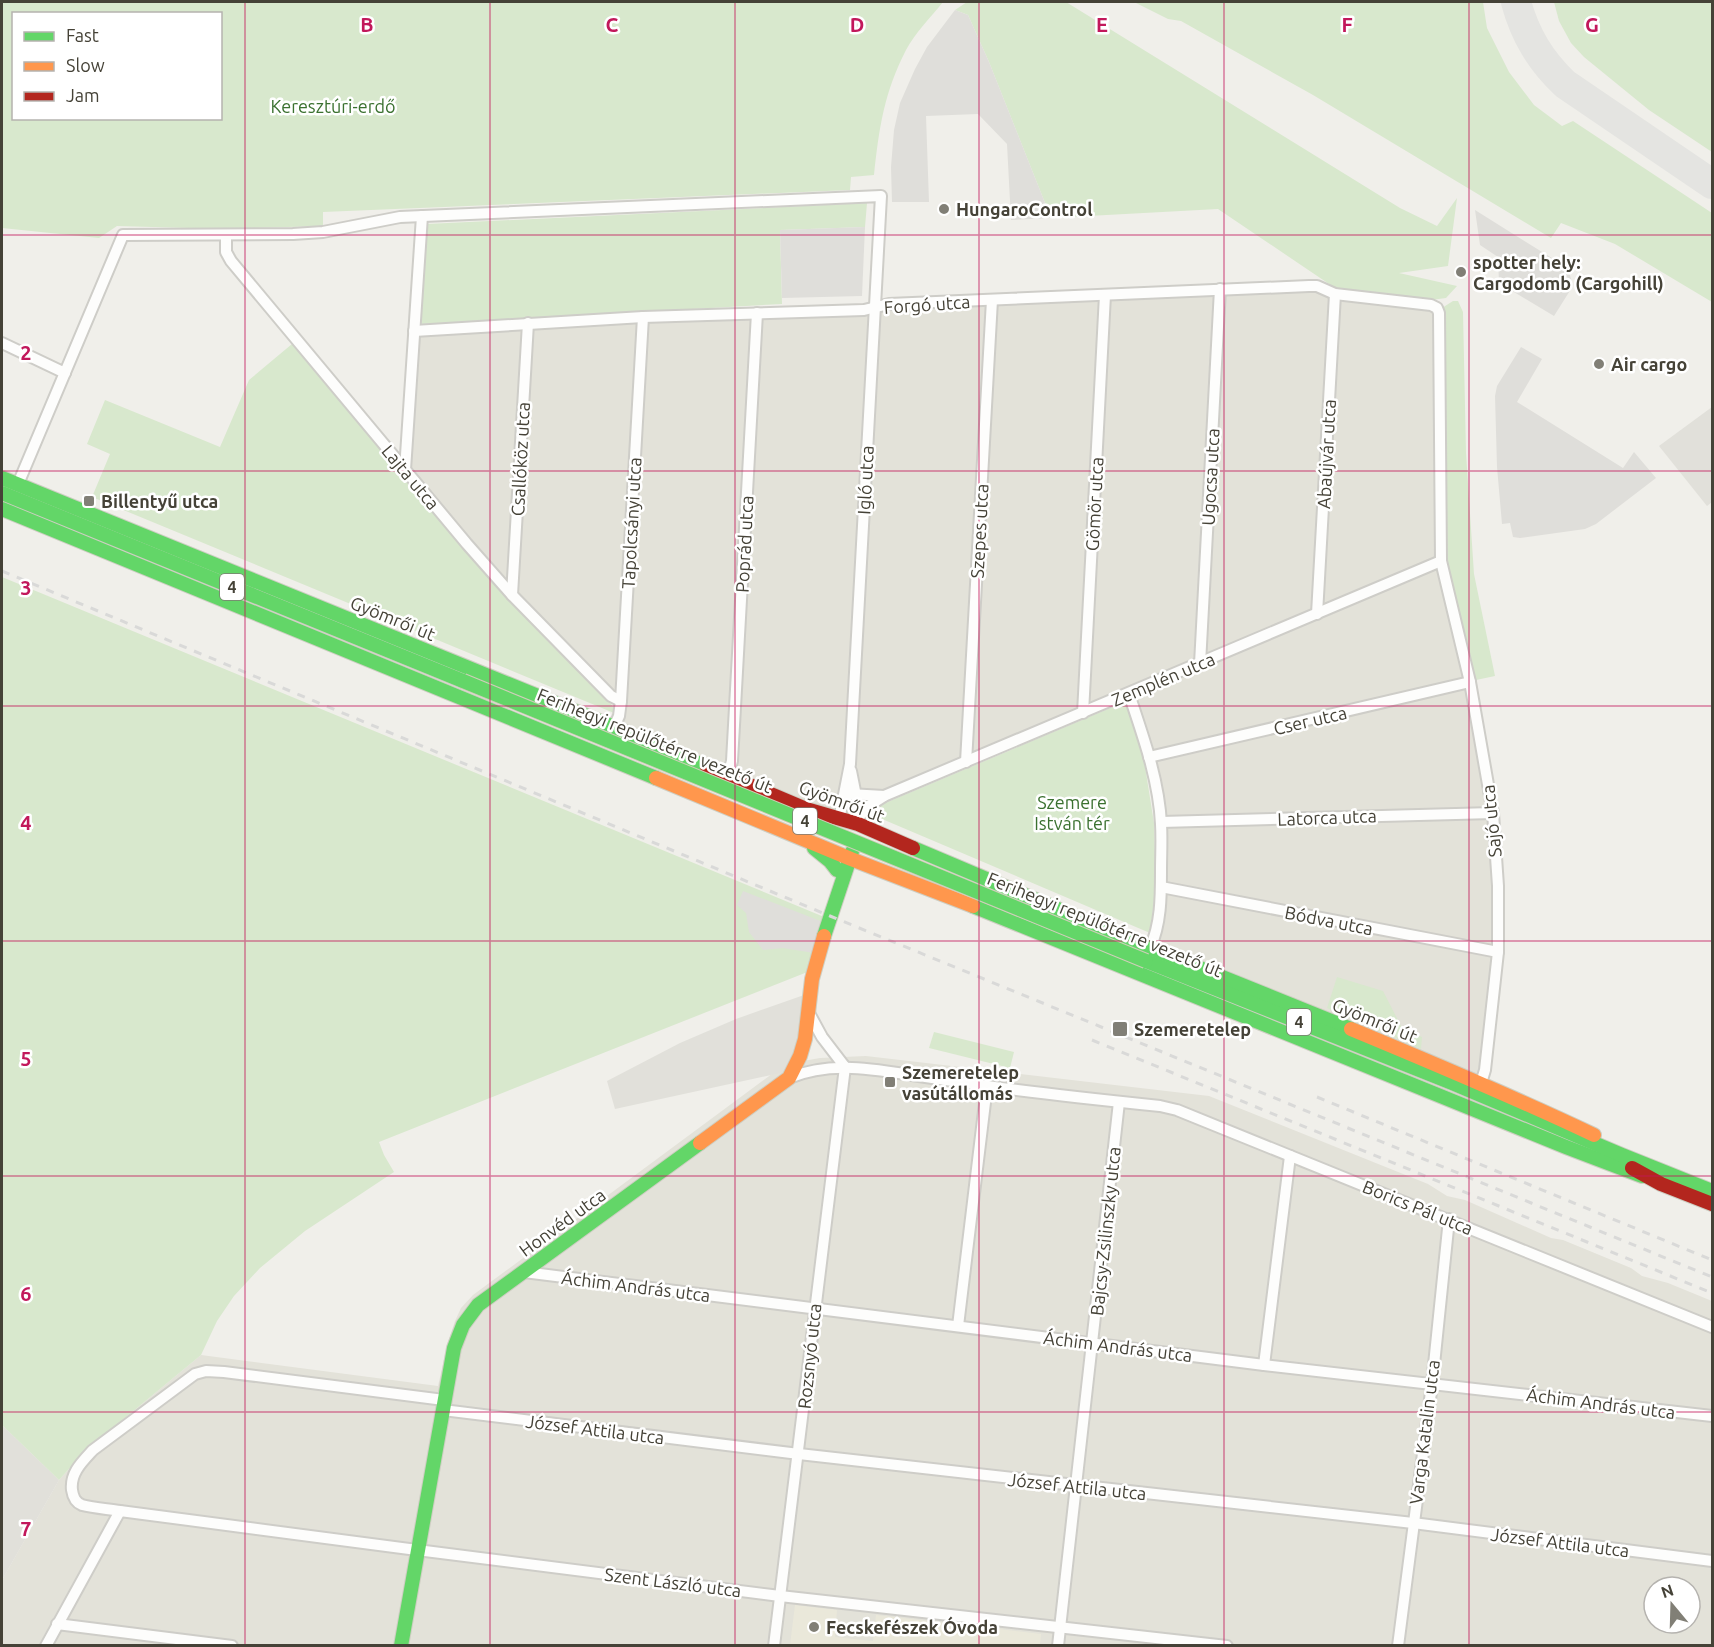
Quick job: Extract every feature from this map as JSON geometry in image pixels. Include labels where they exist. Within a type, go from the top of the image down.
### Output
[{"type":"street","name":"Igló utca","points":[[422,216],[881,196],[850,765],[839,820]]},
{"type":"street","points":[[18,484],[123,235],[293,234],[323,232],[400,217],[422,216],[405,470]]},
{"type":"street","name":"Lajta utca","points":[[226,236],[226,252],[231,261],[405,470],[512,595],[611,696],[621,701]]},
{"type":"street","name":"Forgó utca","points":[[414,331],[644,317],[864,310],[886,305],[1309,286],[1317,286],[1335,294],[1431,305],[1437,308]]},
{"type":"street","name":"Ugocsa utca","points":[[1200,664],[1220,290]]},
{"type":"street","name":"Abaújvár utca","points":[[1317,614],[1335,294]]},
{"type":"street","name":"Gömör utca","points":[[1083,713],[1105,295]]},
{"type":"street","name":"Szepes utca","points":[[966,762],[992,300]]},
{"type":"street","name":"Sajó utca","points":[[1437,308],[1439,313],[1441,561],[1470,682],[1493,813],[1498,886],[1498,952],[1485,1070],[1480,1083]]},
{"type":"street","name":"Poprád utca","points":[[728,775],[732,761],[757,313]]},
{"type":"street","name":"Tapolcsányi utca","points":[[614,728],[621,701],[644,317]]},
{"type":"street","name":"Csallóköz utca","points":[[512,595],[528,323]]},
{"type":"street","points":[[2,343],[65,373]]},
{"type":"street","name":"Gyömrői út","points":[[2,477],[806,809],[839,820],[858,821],[1148,955],[1480,1083],[1573,1125],[1663,1177]]},
{"type":"street","name":"Ferihegyi repülőtérre vezető út","points":[[2,493],[1148,955],[1529,1116],[1663,1177],[1713,1204]]},
{"type":"street","points":[[2,509],[835,853],[985,911],[1556,1143],[1663,1177]]},
{"type":"street","name":"Zemplén utca","points":[[858,821],[867,807],[884,796],[1441,561]]},
{"type":"street","name":"Cser utca","points":[[1149,757],[1470,682]]},
{"type":"street","points":[[1129,694],[1149,757],[1161,822],[1159,912],[1155,936],[1148,955]]},
{"type":"street","name":"Igló utca","points":[[850,765],[858,821]]},
{"type":"street","name":"Zemplén utca","points":[[843,798],[855,793],[884,796]]},
{"type":"street","name":"Latorca utca","points":[[1161,822],[1493,813]]},
{"type":"street","points":[[839,820],[835,853],[842,884],[869,866]]},
{"type":"street","name":"Honvéd utca","points":[[401,1646],[443,1405],[458,1334],[467,1317],[478,1305],[789,1078],[800,1056],[805,1039],[815,969],[850,859],[858,821]]},
{"type":"street","points":[[800,838],[830,861],[837,870]]},
{"type":"street","name":"Bódva utca","points":[[1161,887],[1498,952]]},
{"type":"street","points":[[809,1013],[822,1037],[844,1067]]},
{"type":"street","points":[[789,1078],[804,1071],[844,1067]]},
{"type":"street","name":"Borics Pál utca","points":[[844,1067],[1177,1110],[1713,1327]]},
{"type":"street","name":"Rozsnyó utca","points":[[774,1646],[844,1067]]},
{"type":"street","points":[[958,1326],[987,1086]]},
{"type":"street","name":"Bajcsy-Zsilinszky utca","points":[[1058,1646],[1119,1102]]},
{"type":"street","points":[[1264,1365],[1290,1156]]},
{"type":"street","name":"Ferihegyi repülőtérre vezető út","points":[[1663,1177],[1713,1191]]},
{"type":"street","name":"Varga Katalin utca","points":[[1398,1646],[1449,1219]]},
{"type":"street","name":"Áchim András utca","points":[[524,1272],[1264,1365],[1713,1416]]},
{"type":"street","name":"József Attila utca","points":[[120,1511],[80,1504],[73,1497],[71,1486],[79,1464],[93,1450],[195,1374],[206,1371],[799,1454],[1413,1523],[1713,1561]]},
{"type":"street","points":[[46,1646],[120,1511]]},
{"type":"street","name":"Szent László utca","points":[[120,1511],[780,1596],[1227,1646]]},
{"type":"street","points":[[57,1624],[149,1640],[232,1646]]},
{"type":"shaded area","points":[[955,10],[968,15],[1051,218],[1011,220],[1007,144],[978,114],[926,116],[929,202],[892,202],[891,167],[894,130],[900,103],[927,47]]},
{"type":"shaded area","points":[[1475,210],[1569,271],[1571,289],[1554,316],[1499,283],[1498,257],[1480,245]]},
{"type":"shaded area","points":[[865,227],[862,296],[782,298],[780,230]]},
{"type":"shaded area","points":[[1309,286],[1437,308],[1441,561],[1493,813],[1498,952],[1481,1083],[1153,942],[1161,822],[1129,694],[884,796],[858,824],[614,727],[621,701],[611,696],[405,470],[414,331]]},
{"type":"shaded area","points":[[1521,347],[1542,359],[1517,402],[1623,468],[1634,452],[1656,478],[1596,524],[1585,529],[1520,538],[1513,537],[1510,523],[1502,524],[1497,467],[1495,396],[1497,386]]},
{"type":"shaded area","points":[[1712,407],[1712,502],[1707,506],[1659,446]]},
{"type":"shaded area","points":[[743,891],[823,922],[814,953],[783,948],[763,950],[749,932],[746,913],[737,905]]},
{"type":"shaded area","points":[[804,995],[800,1036],[796,1052],[785,1072],[615,1109],[607,1081],[680,1043],[736,1019]]},
{"type":"shaded area","points":[[866,1056],[1209,1096],[1428,1184],[1447,1196],[1465,1200],[1551,1238],[1563,1240],[1631,1268],[1642,1276],[1668,1283],[1712,1301],[1712,1645],[2,1646],[2,1580],[59,1480],[85,1451],[201,1355],[438,1386],[455,1321],[461,1308],[473,1295],[776,1071],[803,1061]]},
{"type":"shaded area","points":[[2,1425],[59,1480],[2,1580]]},
{"type":"shaded area","points":[[795,1605],[837,1610],[835,1637],[873,1641],[876,1615],[1041,1634],[1040,1645],[790,1645]]},
{"type":"green space","name":"Keresztúri-erdő","points":[[2,2],[943,2],[918,31],[892,81],[881,126],[874,175],[851,177],[850,190],[323,212],[323,226],[225,229],[117,226],[99,238],[2,228]]},
{"type":"green space","points":[[967,2],[1066,2],[1400,208],[1437,226],[1457,198],[1448,266],[1399,273],[1457,286],[1446,298],[1431,300],[1335,288],[1218,209],[1051,218],[968,15],[955,10]]},
{"type":"green space","points":[[1134,2],[1483,2],[1487,28],[1509,72],[1534,105],[1562,126],[1573,121],[1712,213],[1712,302],[1615,244],[1561,223],[1551,238],[1313,95],[1181,21],[1168,19]]},
{"type":"green space","points":[[1554,2],[1712,2],[1712,152],[1649,110],[1584,57],[1571,43],[1559,21]]},
{"type":"green space","points":[[867,203],[865,227],[780,230],[782,304],[421,324],[427,224]]},
{"type":"green space","points":[[1453,301],[1458,301],[1463,312],[1466,453],[1474,574],[1495,676],[1476,680],[1446,559],[1442,308]]},
{"type":"green space","points":[[292,344],[492,581],[611,704],[614,713],[92,497],[110,454],[87,444],[105,400],[220,447],[249,380]]},
{"type":"green space","points":[[2,577],[829,919],[815,969],[379,1142],[394,1172],[305,1231],[260,1268],[234,1296],[217,1321],[201,1355],[85,1451],[59,1480],[2,1425]]},
{"type":"green space","name":"Szemere István tér","points":[[1127,701],[1144,760],[1154,823],[1156,886],[1150,933],[875,816],[871,811],[878,806]]},
{"type":"green space","points":[[1337,977],[1383,991],[1403,1030],[1422,1037],[1421,1049],[1327,1008]]},
{"type":"green space","points":[[934,1032],[1014,1052],[1010,1068],[929,1048]]},
{"type":"taxiway","points":[[1516,2],[1534,46],[1565,84],[1712,184]]},
{"type":"railway","points":[[2,571],[830,916],[1712,1277]]},
{"type":"railway","points":[[1092,1040],[1712,1293]]},
{"type":"railway","points":[[1317,1097],[1712,1260]]},
{"type":"traffic: fast","points":[[2,478],[707,767]]},
{"type":"traffic: fast","points":[[2,493],[463,681]]},
{"type":"traffic: fast","points":[[2,509],[656,778]]},
{"type":"traffic: fast","points":[[463,681],[1146,961]]},
{"type":"traffic: fast","points":[[814,848],[837,870]]},
{"type":"traffic: fast","points":[[913,848],[1150,948],[1351,1029]]},
{"type":"traffic: fast","points":[[824,936],[852,852]]},
{"type":"traffic: fast","points":[[973,906],[1642,1176]]},
{"type":"traffic: fast","points":[[1146,961],[1452,1083],[1712,1191]]},
{"type":"traffic: fast","points":[[401,1646],[454,1348],[463,1325],[478,1305],[700,1143]]},
{"type":"traffic: slow","points":[[656,778],[851,859],[973,906]]},
{"type":"traffic: slow","points":[[700,1143],[789,1078],[800,1056],[805,1039],[812,979],[824,936]]},
{"type":"traffic: slow","points":[[1351,1029],[1443,1067],[1594,1135]]},
{"type":"traffic: jam","points":[[707,767],[806,809],[858,824],[913,848]]},
{"type":"traffic: jam","points":[[1632,1168],[1661,1184],[1712,1204]]},
{"type":"place","name":"HungaroControl","points":[[944,209]]},
{"type":"place","name":"spotter hely: Cargodomb (Cargohill)","points":[[1461,272]]},
{"type":"place","name":"Air cargo","points":[[1599,364]]},
{"type":"place","name":"Billentyű utca","points":[[89,501]]},
{"type":"place","name":"Szemeretelep","points":[[1120,1029]]},
{"type":"place","name":"Szemeretelep vasútállomás","points":[[890,1082]]},
{"type":"place","name":"Fecskefészek Óvoda","points":[[814,1627]]}]
